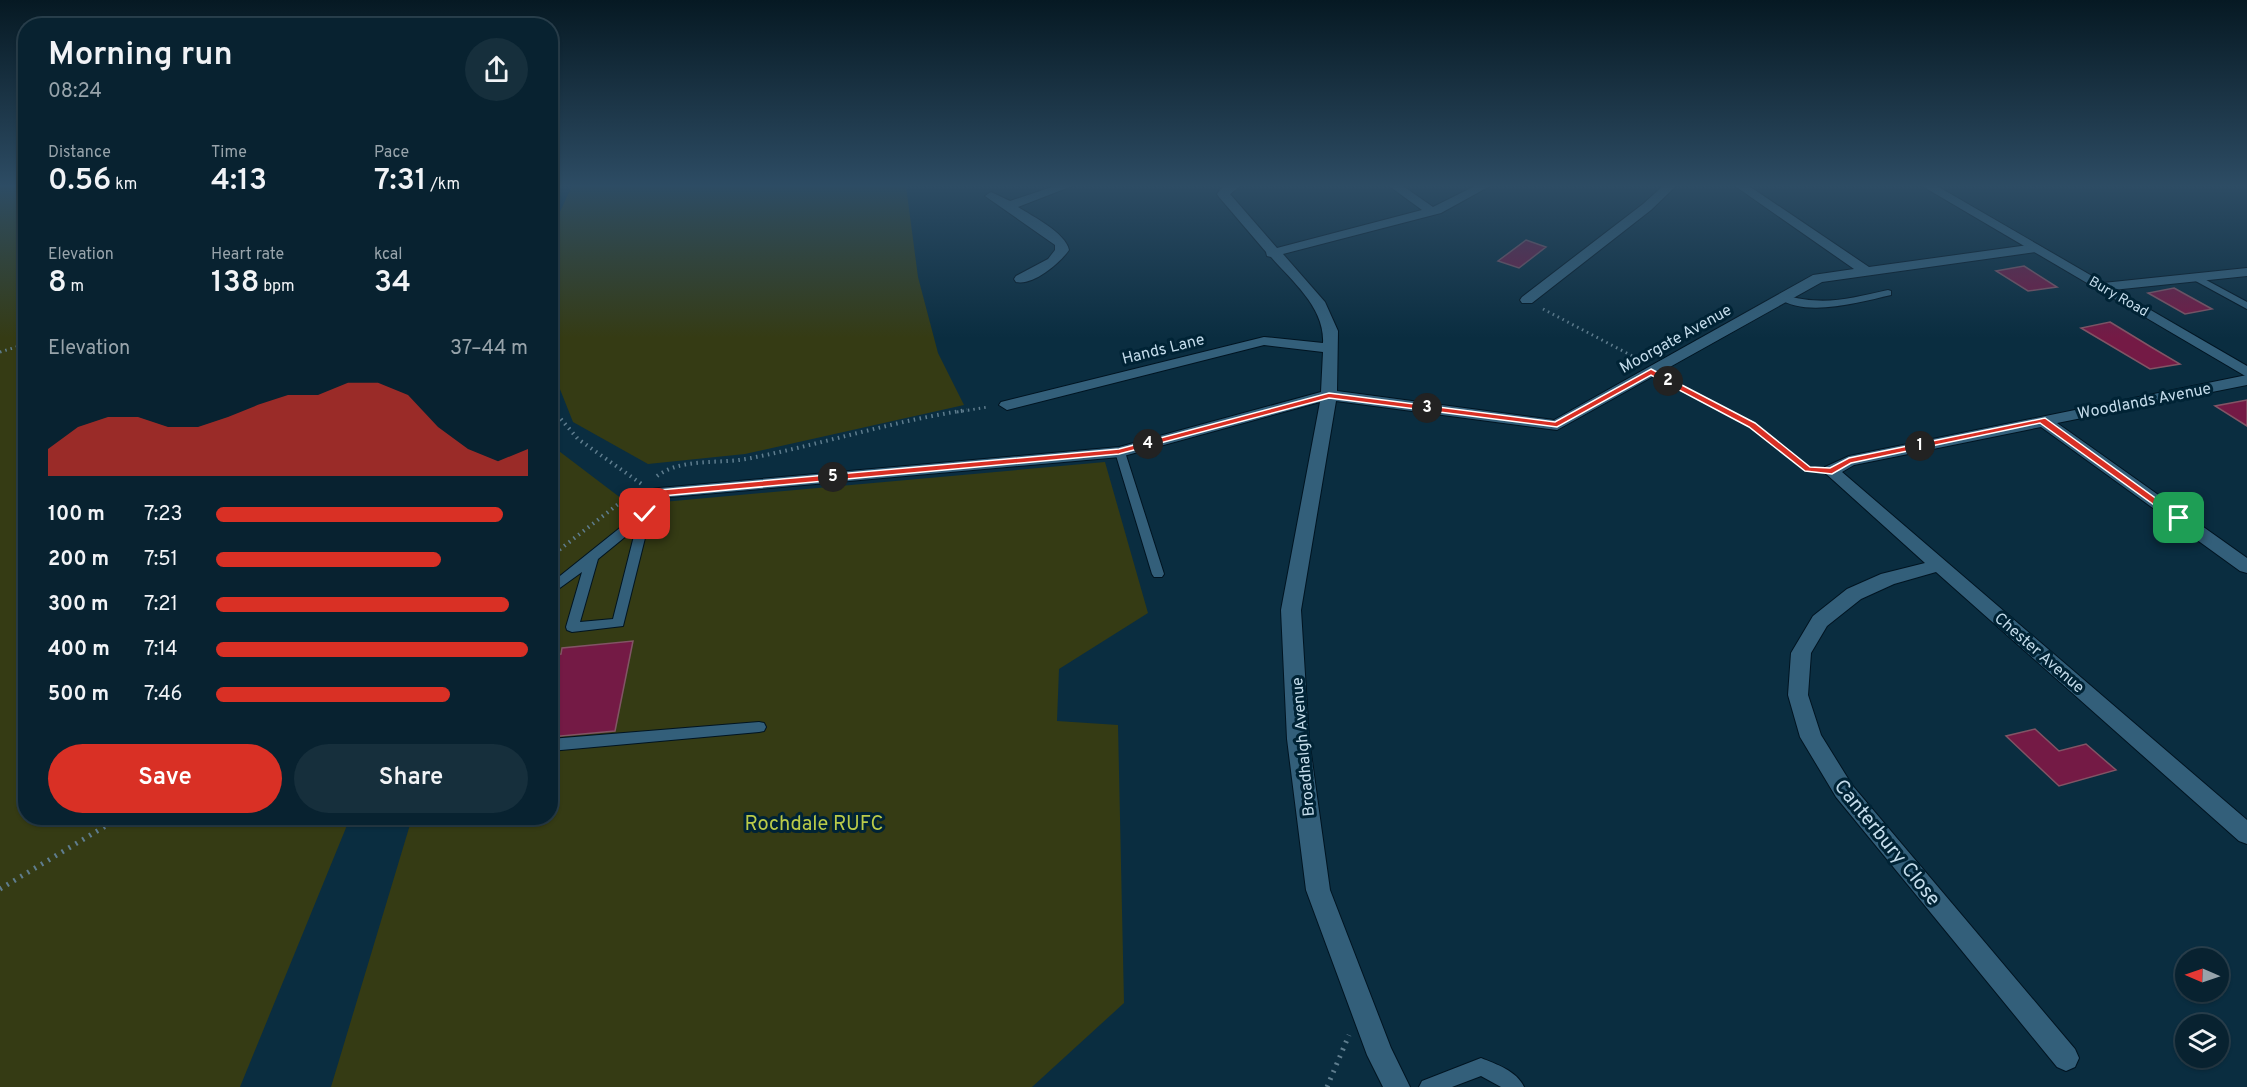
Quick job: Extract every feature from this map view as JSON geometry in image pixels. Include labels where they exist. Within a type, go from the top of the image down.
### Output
[{"type":"street","points":[[1021,279],[1053,262],[1062,250],[1061,244],[1053,237]]},
{"type":"street","name":"Broadhalgh Avenue","points":[[1258,237],[1320,305],[1331,331],[1329,395],[1291,610],[1298,739],[1318,890],[1380,1055],[1396,1087]]},
{"type":"street","points":[[1272,253],[1334,237]]},
{"type":"street","points":[[1527,300],[1609,237]]},
{"type":"street","points":[[1815,237],[1864,270]]},
{"type":"street","name":"Bury Road","points":[[2016,237],[2247,372]]},
{"type":"street","name":"Moorgate Avenue","points":[[1329,395],[1557,425],[1818,278],[2036,248]]},
{"type":"street","points":[[2103,287],[2247,272]]},
{"type":"street","name":"Hands Lane","points":[[1007,405],[1264,342],[1330,348]]},
{"type":"street","name":"Woodlands Avenue","points":[[1832,471],[1849,461],[2247,380]]},
{"type":"street","points":[[659,493],[1119,452],[1329,395]]},
{"type":"street","points":[[2042,420],[2247,567]]},
{"type":"street","name":"Chester Avenue","points":[[1832,471],[2247,834]]},
{"type":"street","name":"Canterbury Close","points":[[1940,565],[1888,579],[1854,594],[1820,621],[1801,653],[1798,695],[1811,737],[1844,791],[2066,1058]]},
{"type":"lane","points":[[2195,277],[2247,306]]},
{"type":"lane","points":[[1783,298],[1802,305],[1818,306],[1888,293]]},
{"type":"lane","points":[[1119,452],[1158,574]]},
{"type":"lane","points":[[558,585],[645,514],[659,493]]},
{"type":"lane","points":[[592,558],[572,627],[618,623],[645,514]]},
{"type":"lane","points":[[558,744],[759,727]]},
{"type":"lane","points":[[1428,1087],[1481,1067],[1501,1076],[1515,1087]]},
{"type":"path","points":[[1527,300],[1752,425],[1808,469],[1832,471]]},
{"type":"path","points":[[0,352],[18,346]]},
{"type":"path","points":[[558,551],[669,467],[745,459],[926,416],[1007,405]]},
{"type":"path","points":[[558,416],[578,439],[642,486]]},
{"type":"path","points":[[0,888],[107,825]]},
{"type":"path","points":[[1327,1087],[1361,1006]]},
{"type":"green space","points":[[0,237],[18,237],[18,825],[347,825],[240,1087],[0,1087]]},
{"type":"green space","points":[[558,237],[913,237],[918,277],[938,353],[964,405],[745,454],[648,464],[573,422],[558,384]]},
{"type":"green space","name":"Rochdale RUFC","points":[[558,450],[630,505],[1105,462],[1148,613],[1059,669],[1057,721],[1118,725],[1124,1003],[1032,1087],[331,1087],[410,825],[558,825]]},
{"type":"building","points":[[1526,240],[1546,247],[1519,268],[1498,261]]},
{"type":"building","points":[[2024,266],[2057,287],[2028,291],[1996,271]]},
{"type":"building","points":[[2174,288],[2212,309],[2185,314],[2148,293]]},
{"type":"building","points":[[2110,322],[2180,364],[2150,369],[2081,328]]},
{"type":"building","points":[[2247,400],[2247,426],[2215,406]]},
{"type":"building","points":[[633,641],[615,731],[558,736],[558,654],[561,654],[562,648]]},
{"type":"building","points":[[2035,729],[2059,751],[2086,744],[2116,770],[2059,786],[2006,736]]},
{"type":"route","points":[[645,514],[659,493],[1119,452],[1329,395],[1557,425],[1651,372],[1752,425],[1808,469],[1832,471],[1849,461],[2042,420],[2179,518]]}]
